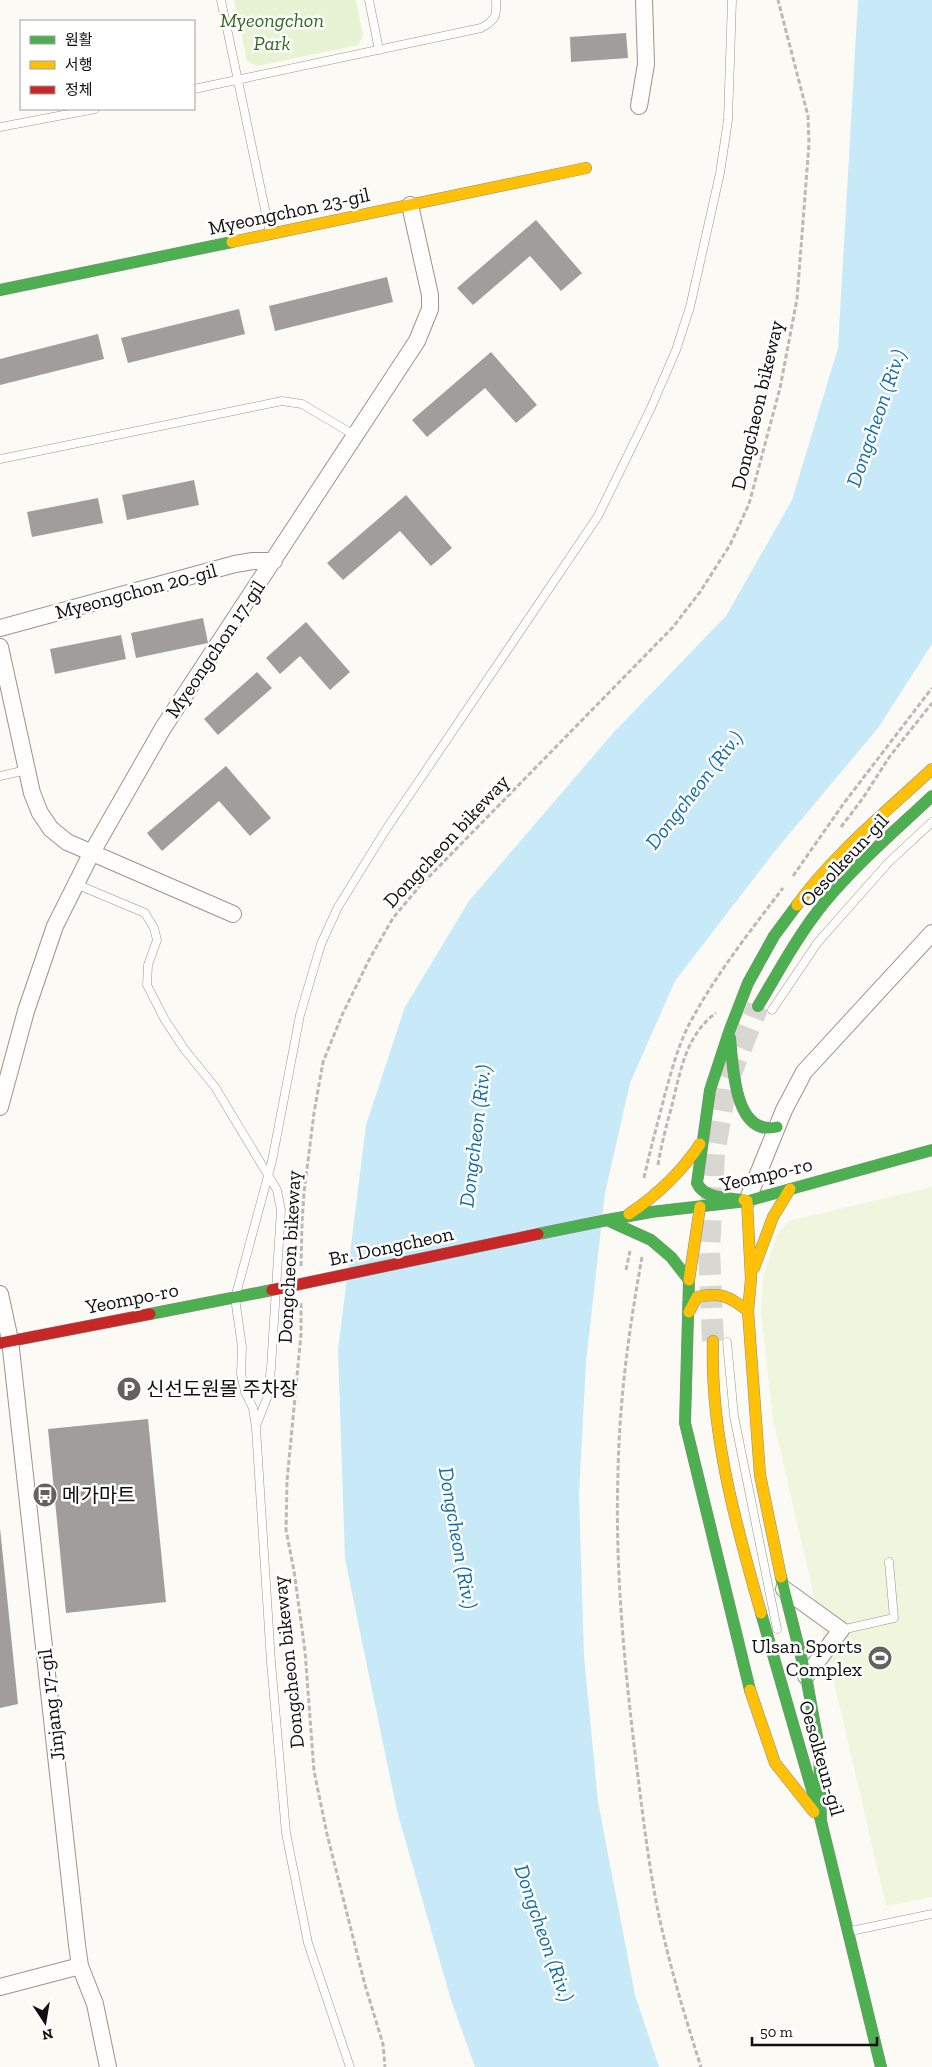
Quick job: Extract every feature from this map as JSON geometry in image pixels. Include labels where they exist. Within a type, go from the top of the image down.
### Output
[{"type":"main road","name":"Myeongchon 23-gil","points":[[0,290],[586,168]]},
{"type":"main road","points":[[821,1821],[819,1748],[806,1676],[784,1589],[760,1475],[748,1311],[751,1279],[747,1201],[706,1194],[700,1190],[697,1183],[705,1137],[710,1090],[729,1032],[748,983],[774,936],[808,890],[932,769]]},
{"type":"main road","name":"Oesolkeun-gil","points":[[758,1006],[794,946],[823,904],[859,864],[932,796]]},
{"type":"main road","points":[[729,1032],[737,1089],[743,1110],[755,1125],[766,1129],[777,1127]]},
{"type":"main road","points":[[623,1218],[654,1196],[683,1170],[705,1137]]},
{"type":"main road","name":"Yeompo-ro","points":[[607,1220],[652,1212],[747,1201],[932,1150]]},
{"type":"main road","points":[[751,1279],[773,1217],[790,1189]]},
{"type":"main road","points":[[700,1207],[689,1280],[685,1423],[750,1692],[775,1763],[821,1821]]},
{"type":"main road","points":[[607,1220],[651,1240],[670,1257],[689,1280]]},
{"type":"main road","name":"Br. Dongcheon","points":[[272,1290],[607,1220]]},
{"type":"main road","name":"Yeompo-ro","points":[[5,1342],[272,1290]]},
{"type":"main road","points":[[689,1312],[697,1297],[713,1294],[728,1296],[748,1311]]},
{"type":"main road","name":"Oesolkeun-gil","points":[[713,1341],[712,1373],[733,1513],[821,1821],[881,2067]]},
{"type":"street","points":[[640,106],[646,64],[644,0]]},
{"type":"street","name":"Myeongchon 17-gil","points":[[0,1107],[26,1010],[55,926],[91,854],[163,728],[417,341],[430,309],[430,295],[410,205]]},
{"type":"street","name":"Myeongchon 20-gil","points":[[0,628],[235,564],[254,561],[274,561]]},
{"type":"street","points":[[0,647],[26,770],[40,813],[51,829],[67,842],[91,854],[232,914]]},
{"type":"street","points":[[747,1201],[777,1127],[804,1072],[932,932]]},
{"type":"street","points":[[911,956],[932,952]]},
{"type":"street","points":[[0,1294],[5,1342]]},
{"type":"street","name":"Jinjang 17-gil","points":[[5,1342],[80,1966],[95,2004],[108,2067]]},
{"type":"street","points":[[784,1589],[841,1630],[806,1676]]},
{"type":"street","points":[[0,1987],[80,1966]]},
{"type":"lane","points":[[221,0],[270,234]]},
{"type":"lane","points":[[369,0],[380,50]]},
{"type":"lane","points":[[195,89],[482,28],[492,22],[497,12],[496,0]]},
{"type":"lane","points":[[350,2067],[308,1943],[286,1833],[270,1643],[256,1428],[253,1408],[245,1392],[241,1374],[242,1347],[235,1298],[268,1175],[300,1015],[321,944],[338,907],[385,831],[598,516],[650,410],[676,350],[690,307],[720,173],[728,120],[732,0]]},
{"type":"lane","points":[[0,127],[90,110]]},
{"type":"lane","points":[[0,459],[282,402],[302,404],[356,436]]},
{"type":"lane","points":[[0,776],[26,770]]},
{"type":"lane","points":[[772,1010],[818,942],[888,863],[932,822]]},
{"type":"lane","points":[[76,884],[145,913],[154,928],[157,940],[148,965],[147,985],[165,1020],[185,1050],[215,1087],[277,1190],[281,1210],[271,1368],[267,1398],[256,1428]]},
{"type":"lane","points":[[727,1342],[734,1416],[780,1641]]},
{"type":"lane","points":[[841,1630],[894,1618],[889,1562]]},
{"type":"lane","points":[[787,1670],[821,1821]]},
{"type":"lane","points":[[847,1932],[932,1914]]},
{"type":"path","name":"Dongcheon bikeway","points":[[301,1270],[304,1193],[314,1113],[323,1062],[343,1012],[393,918],[420,887],[673,627],[700,592],[730,545],[749,504],[770,433],[797,299],[809,144],[808,116],[778,0]]},
{"type":"path","name":"Dongcheon bikeway","points":[[301,1297],[301,1334],[287,1481],[286,1530],[302,1628],[314,1771],[327,1834],[361,1968],[384,2044],[385,2067]]},
{"type":"path","points":[[684,2016],[701,2067]]},
{"type":"green space","name":"Myeongchon Park","points":[[234,0],[356,0],[363,36],[358,45],[257,66],[247,61]]},
{"type":"green space","name":"Ulsan Sports Complex","points":[[932,1187],[932,1897],[886,1906],[773,1419],[761,1313],[763,1277],[777,1234],[789,1221]]},
{"type":"water","name":"Dongcheon (Riv.)","points":[[858,0],[932,0],[932,644],[878,728],[775,851],[675,981],[630,1083],[605,1193],[586,1362],[579,1494],[584,1656],[598,1802],[635,1995],[659,2067],[475,2067],[451,2000],[397,1811],[345,1559],[338,1350],[366,1125],[405,1007],[469,901],[614,732],[726,616],[792,500],[838,348]]},
{"type":"building","points":[[626,33],[628,58],[571,62],[570,37]]},
{"type":"building","points":[[536,220],[582,273],[561,291],[530,256],[473,305],[457,288]]},
{"type":"building","points":[[387,277],[393,302],[275,331],[269,306]]},
{"type":"building","points":[[239,309],[245,334],[128,363],[121,338]]},
{"type":"building","points":[[98,334],[104,359],[0,385],[0,359]]},
{"type":"building","points":[[491,352],[537,405],[516,423],[485,388],[427,437],[412,420]]},
{"type":"building","points":[[194,480],[199,505],[127,520],[122,495]]},
{"type":"building","points":[[406,495],[452,548],[431,566],[400,531],[343,580],[327,563]]},
{"type":"building","points":[[98,498],[103,523],[32,537],[27,512]]},
{"type":"building","points":[[203,618],[208,643],[136,658],[131,633]]},
{"type":"building","points":[[306,622],[350,672],[330,690],[300,656],[280,674],[266,658]]},
{"type":"building","points":[[121,635],[126,659],[55,674],[50,649]]},
{"type":"building","points":[[257,672],[272,688],[218,735],[204,719]]},
{"type":"building","points":[[226,766],[271,818],[250,836],[219,801],[162,851],[147,833]]},
{"type":"building","points":[[148,1419],[166,1602],[66,1613],[48,1429]]},
{"type":"building","points":[[0,1528],[18,1704],[0,1708]]},
{"type":"tunnel","points":[[713,1341],[709,1250],[714,1154],[726,1085],[758,1006]]},
{"type":"traffic: fast","points":[[0,290],[232,242]]},
{"type":"traffic: fast","points":[[758,1006],[797,940],[824,903],[862,861],[932,796]]},
{"type":"traffic: fast","points":[[744,1200],[711,1195],[700,1188],[697,1183],[710,1090],[729,1032],[748,983],[774,936],[797,905]]},
{"type":"traffic: fast","points":[[730,1038],[735,1081],[744,1111],[752,1121],[763,1127],[777,1127]]},
{"type":"traffic: fast","points":[[607,1220],[651,1212],[747,1201],[932,1150]]},
{"type":"traffic: fast","points":[[607,1220],[651,1240],[671,1257],[689,1280],[685,1423],[750,1690]]},
{"type":"traffic: fast","points":[[538,1234],[607,1220]]},
{"type":"traffic: fast","points":[[150,1314],[272,1290]]},
{"type":"traffic: fast","points":[[781,1577],[806,1676],[819,1748],[821,1821]]},
{"type":"traffic: fast","points":[[761,1613],[821,1821],[881,2067]]},
{"type":"traffic: slow","points":[[232,242],[586,168]]},
{"type":"traffic: slow","points":[[797,905],[827,868],[932,769]]},
{"type":"traffic: slow","points":[[629,1214],[668,1183],[700,1144]]},
{"type":"traffic: slow","points":[[754,1268],[773,1217],[790,1189]]},
{"type":"traffic: slow","points":[[744,1200],[747,1201],[751,1279],[748,1311],[760,1475],[781,1577]]},
{"type":"traffic: slow","points":[[689,1280],[700,1207]]},
{"type":"traffic: slow","points":[[689,1312],[697,1297],[712,1295],[724,1296],[748,1311]]},
{"type":"traffic: slow","points":[[713,1341],[713,1375],[720,1444],[734,1513],[761,1613]]},
{"type":"traffic: slow","points":[[750,1690],[775,1763],[814,1812]]},
{"type":"traffic: jam","points":[[272,1290],[538,1234]]},
{"type":"traffic: jam","points":[[0,1343],[150,1314]]},
{"type":"place","name":"신선도원몰 주차장","points":[[129,1389]]},
{"type":"place","name":"메가마트","points":[[45,1495]]},
{"type":"place","name":"Ulsan Sports Complex","points":[[880,1658]]}]
